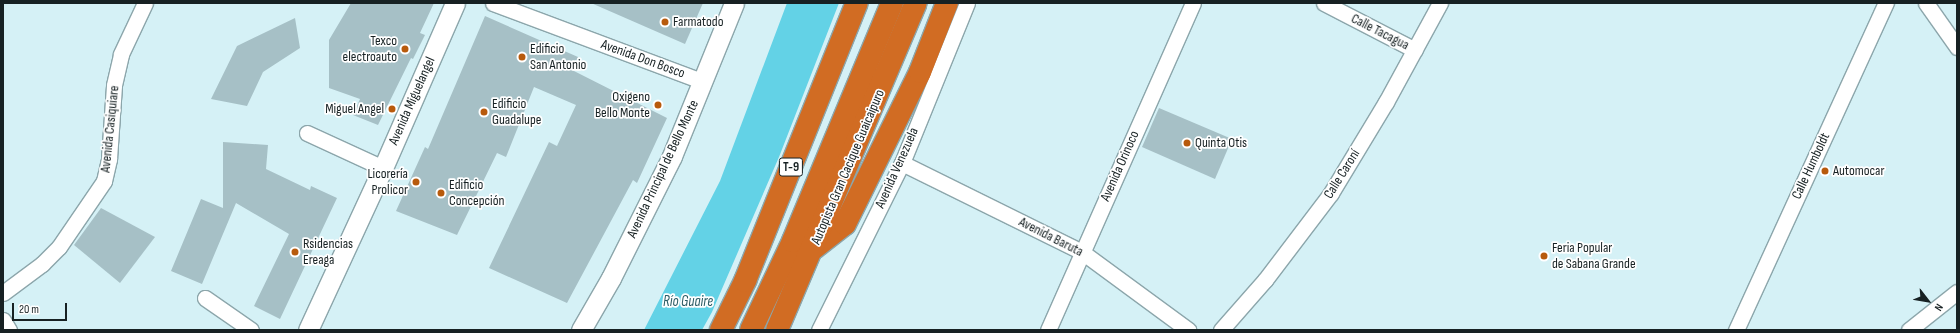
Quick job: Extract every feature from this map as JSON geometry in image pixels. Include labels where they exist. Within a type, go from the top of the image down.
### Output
[{"type":"highway","name":"T-9","points":[[721,330],[745,281],[857,3]]},
{"type":"highway","points":[[751,330],[793,241],[892,3]]},
{"type":"highway","name":"Autopista Gran Cacique Guaicaipuro","points":[[777,330],[813,249],[916,3]]},
{"type":"highway","points":[[813,249],[844,224],[920,72],[947,3]]},
{"type":"street","name":"Avenida Casiquiare","points":[[3,293],[42,264],[59,247],[104,181],[109,159],[114,85],[121,54],[145,3]]},
{"type":"street","name":"Avenida Miguelangel","points":[[308,330],[383,168],[455,3]]},
{"type":"street","name":"Avenida Don Bosco","points":[[493,3],[702,81]]},
{"type":"street","name":"Avenida Principal de Bello Monte","points":[[581,330],[647,208],[672,156],[734,3]]},
{"type":"street","name":"Avenida Venezuela","points":[[819,330],[902,163],[967,3]]},
{"type":"street","name":"Avenida Orinoco","points":[[1048,330],[1193,3]]},
{"type":"street","name":"Calle Tacagua","points":[[1324,3],[1415,50]]},
{"type":"street","name":"Calle Caroní","points":[[1221,330],[1265,280],[1331,193],[1386,102],[1440,3]]},
{"type":"street","name":"Calle Humboldt","points":[[1736,330],[1886,3]]},
{"type":"street","points":[[1926,3],[1957,47]]},
{"type":"street","points":[[307,133],[383,168]]},
{"type":"street","name":"Avenida Baruta","points":[[902,163],[1082,252],[1188,330]]},
{"type":"street","points":[[1910,330],[1957,292]]},
{"type":"street","points":[[205,298],[252,330]]},
{"type":"street","points":[[3,320],[9,330]]},
{"type":"water","name":"Río Guaire","points":[[787,3],[839,3],[779,157],[712,312],[702,330],[644,330],[720,181]]},
{"type":"building","points":[[351,3],[434,3],[420,33],[425,35],[413,59],[411,58],[378,125],[353,115],[360,99],[329,88],[329,40]]},
{"type":"building","name":"Farmatodo","points":[[591,3],[703,3],[685,44]]},
{"type":"building","points":[[485,16],[578,57],[572,70],[667,118],[637,183],[633,180],[567,303],[489,268],[549,142],[557,146],[576,105],[534,87],[506,157],[497,153],[457,235],[396,211],[425,147],[428,149]]},
{"type":"building","points":[[295,18],[300,48],[263,72],[247,106],[211,99],[237,46]]},
{"type":"building","name":"Quinta Otis","points":[[1159,108],[1232,139],[1215,179],[1142,147]]},
{"type":"building","points":[[223,142],[268,145],[266,169],[310,190],[311,186],[337,198],[280,319],[254,306],[289,234],[236,203],[202,284],[171,271],[201,199],[223,208]]},
{"type":"building","points":[[101,208],[155,237],[120,283],[74,245]]},
{"type":"place","name":"Farmatodo","points":[[665,22]]},
{"type":"place","name":"Texco electroauto","points":[[405,49]]},
{"type":"place","name":"Edificio San Antonio","points":[[522,57]]},
{"type":"place","name":"Oxigeno Bello Monte","points":[[658,105]]},
{"type":"place","name":"Miguel Angel","points":[[392,109]]},
{"type":"place","name":"Edificio Guadalupe","points":[[484,112]]},
{"type":"place","name":"Quinta Otis","points":[[1187,143]]},
{"type":"place","name":"Automocar","points":[[1825,171]]},
{"type":"place","name":"Licorería Prolicor","points":[[416,182]]},
{"type":"place","name":"Edificio Concepción","points":[[441,193]]},
{"type":"place","name":"Rsidencias Ereaga","points":[[295,252]]},
{"type":"place","name":"Feria Popular de Sabana Grande","points":[[1544,256]]}]
